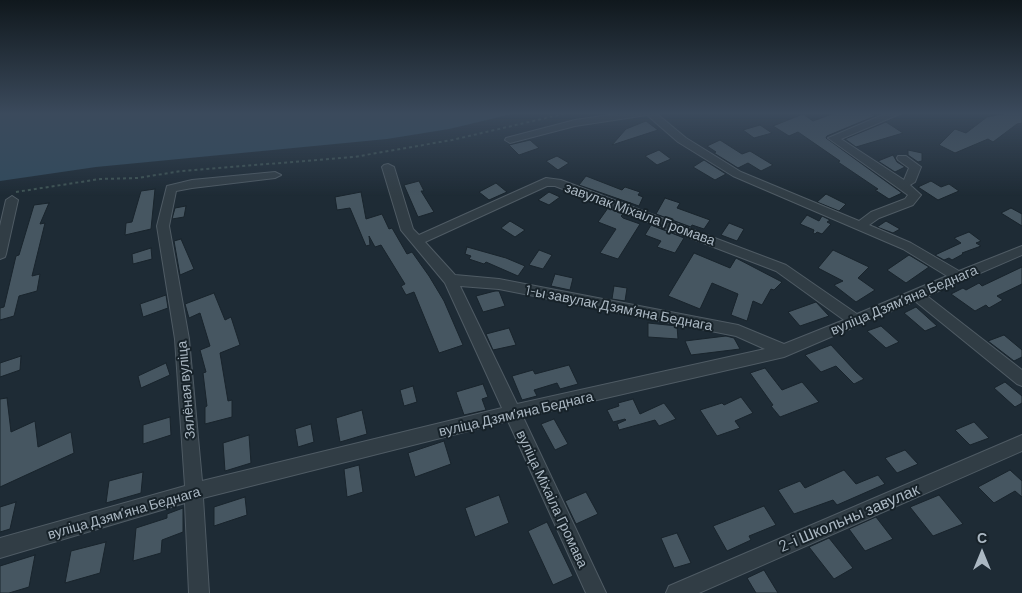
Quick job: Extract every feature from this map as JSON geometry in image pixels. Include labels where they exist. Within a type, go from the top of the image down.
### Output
[{"type":"street","points":[[683,141],[737,174],[907,246],[958,276]]},
{"type":"street","points":[[837,141],[902,184],[915,195],[909,202],[875,215],[860,226]]},
{"type":"street","points":[[902,158],[915,167],[909,182],[902,184]]},
{"type":"street","name":"вуліца Міхаіла Громава","points":[[388,167],[407,230],[451,280],[596,593]]},
{"type":"street","name":"Зялёная вуліца","points":[[199,593],[194,492],[182,339],[163,226],[171,189],[192,184],[275,175]]},
{"type":"street","name":"завулак Міхаіла Громава","points":[[416,241],[546,182],[557,183],[781,268],[856,321]]},
{"type":"street","points":[[0,254],[10,196]]},
{"type":"street","name":"вуліца Дзямʼяна Беднага","points":[[0,548],[194,492],[512,413],[784,352],[1022,250]]},
{"type":"street","name":"1-ы завулак Дзямʼяна Беднага","points":[[451,280],[499,284],[738,331],[784,352]]},
{"type":"street","points":[[916,295],[1021,377]]},
{"type":"street","name":"2-і Школьны завулак","points":[[676,593],[1022,443]]},
{"type":"path","points":[[10,196],[100,179],[138,178],[181,171],[354,156],[448,141]]},
{"type":"water","points":[[0,141],[370,141],[96,167],[0,181]]},
{"type":"building","points":[[531,141],[539,148],[519,155],[509,145]]},
{"type":"building","points":[[616,141],[625,141],[612,145]]},
{"type":"building","points":[[721,141],[742,154],[750,151],[773,165],[761,171],[748,163],[738,168],[714,153],[716,152],[707,146]]},
{"type":"building","points":[[811,141],[830,141],[902,193],[889,199],[875,190],[878,189],[838,162],[840,161]]},
{"type":"building","points":[[847,141],[877,141],[856,147]]},
{"type":"building","points":[[943,141],[984,141],[955,153],[939,145]]},
{"type":"building","points":[[659,150],[671,159],[657,165],[645,156]]},
{"type":"building","points":[[908,150],[922,153],[922,161],[918,162],[908,155]]},
{"type":"building","points":[[893,155],[897,162],[905,167],[895,172],[878,161]]},
{"type":"building","points":[[557,156],[569,163],[558,170],[546,161]]},
{"type":"building","points":[[704,160],[726,174],[715,180],[693,167]]},
{"type":"building","points":[[586,176],[622,190],[625,187],[640,192],[638,195],[643,197],[639,206],[579,185]]},
{"type":"building","points":[[419,181],[424,191],[421,191],[434,212],[418,217],[404,185]]},
{"type":"building","points":[[931,181],[941,187],[949,184],[959,191],[938,200],[918,187]]},
{"type":"building","points":[[496,183],[507,192],[489,200],[479,192]]},
{"type":"building","points":[[155,189],[151,229],[125,235],[126,223],[132,222],[141,191]]},
{"type":"building","points":[[361,192],[366,219],[382,214],[389,229],[392,228],[407,254],[412,252],[444,301],[463,345],[439,353],[414,292],[406,295],[401,286],[405,284],[381,245],[375,247],[369,236],[370,245],[366,246],[350,208],[337,210],[335,197]]},
{"type":"building","points":[[549,192],[560,197],[549,205],[538,200]]},
{"type":"building","points":[[826,194],[846,204],[839,211],[817,202]]},
{"type":"building","points":[[665,198],[680,203],[677,208],[710,220],[704,229],[692,225],[691,227],[656,214]]},
{"type":"building","points":[[49,203],[40,224],[45,223],[32,276],[40,274],[37,291],[19,296],[14,316],[0,320],[0,308],[4,307],[16,256],[19,255],[34,205]]},
{"type":"building","points":[[186,206],[184,217],[172,219],[175,208]]},
{"type":"building","points":[[608,208],[623,214],[621,216],[623,218],[640,224],[618,259],[600,253],[616,229],[598,222]]},
{"type":"building","points":[[1011,208],[1022,214],[1022,226],[1001,213]]},
{"type":"building","points":[[807,215],[819,221],[822,216],[830,220],[827,222],[831,224],[822,234],[817,232],[815,234],[813,233],[814,230],[800,224]]},
{"type":"building","points":[[510,221],[525,230],[515,237],[501,228]]},
{"type":"building","points":[[886,221],[900,229],[893,233],[877,227]]},
{"type":"building","points":[[729,223],[744,229],[737,241],[721,235]]},
{"type":"building","points":[[651,225],[684,238],[675,253],[657,247],[661,241],[645,235]]},
{"type":"building","points":[[969,232],[981,241],[976,243],[981,246],[962,253],[952,260],[949,258],[944,260],[935,255],[961,243],[954,238]]},
{"type":"building","points":[[181,239],[194,269],[180,275],[174,241]]},
{"type":"building","points":[[467,247],[506,258],[525,266],[518,276],[486,262],[484,264],[469,259],[471,256],[465,254]]},
{"type":"building","points":[[151,248],[152,259],[133,264],[132,254]]},
{"type":"building","points":[[539,250],[552,255],[543,269],[529,265]]},
{"type":"building","points":[[833,250],[869,267],[858,278],[875,290],[856,302],[834,285],[843,281],[818,268]]},
{"type":"building","points":[[694,253],[730,268],[736,258],[782,282],[774,290],[771,289],[762,305],[753,301],[747,321],[731,315],[738,294],[712,283],[700,309],[668,296]]},
{"type":"building","points":[[909,255],[929,267],[906,283],[887,270]]},
{"type":"building","points":[[1022,267],[1022,284],[997,296],[1003,300],[989,308],[986,305],[975,311],[951,294],[963,288],[966,290],[979,283],[982,286]]},
{"type":"building","points":[[555,274],[573,278],[570,290],[551,286]]},
{"type":"building","points":[[614,286],[627,288],[625,301],[612,299]]},
{"type":"building","points":[[499,291],[505,306],[483,312],[476,296]]},
{"type":"building","points":[[214,293],[225,320],[231,317],[240,345],[220,353],[228,401],[232,400],[232,417],[205,424],[205,407],[207,406],[203,373],[206,372],[200,350],[210,346],[200,313],[189,318],[185,304]]},
{"type":"building","points":[[166,295],[168,308],[143,317],[140,304]]},
{"type":"building","points":[[816,302],[829,316],[800,326],[788,312]]},
{"type":"building","points":[[916,307],[937,326],[925,331],[904,313]]},
{"type":"building","points":[[648,323],[677,326],[678,339],[648,337]]},
{"type":"building","points":[[881,326],[899,342],[886,348],[867,331]]},
{"type":"building","points":[[509,328],[516,345],[493,350],[486,334]]},
{"type":"building","points":[[1004,335],[1022,350],[1022,357],[1014,361],[988,341]]},
{"type":"building","points":[[726,336],[734,338],[740,349],[691,355],[685,341]]},
{"type":"building","points":[[831,345],[864,379],[854,384],[836,366],[821,372],[805,355]]},
{"type":"building","points":[[21,356],[20,370],[0,377],[0,363]]},
{"type":"building","points":[[166,363],[170,375],[141,388],[138,376]]},
{"type":"building","points":[[569,365],[578,384],[560,389],[557,383],[534,390],[537,396],[522,400],[512,376],[533,370],[535,374]]},
{"type":"building","points":[[765,368],[782,390],[802,382],[819,402],[780,417],[750,373]]},
{"type":"building","points":[[1005,382],[1022,396],[1022,403],[1015,407],[994,388]]},
{"type":"building","points":[[483,384],[488,397],[482,399],[486,410],[464,415],[456,392]]},
{"type":"building","points":[[413,386],[417,402],[404,406],[400,390]]},
{"type":"building","points":[[741,397],[753,413],[735,421],[740,428],[717,436],[700,410],[722,403],[724,405]]},
{"type":"building","points":[[7,398],[11,432],[35,421],[38,447],[71,432],[74,453],[0,487],[0,399]]},
{"type":"building","points":[[633,399],[640,414],[664,403],[676,419],[659,426],[655,420],[619,430],[617,424],[626,420],[613,422],[607,410],[619,406],[618,403]]},
{"type":"building","points":[[362,410],[367,434],[340,442],[336,418]]},
{"type":"building","points":[[170,417],[171,435],[143,444],[143,425]]},
{"type":"building","points":[[554,419],[568,444],[555,450],[541,424]]},
{"type":"building","points":[[974,422],[989,438],[970,445],[955,430]]},
{"type":"building","points":[[311,424],[314,442],[298,447],[295,429]]},
{"type":"building","points":[[249,435],[251,463],[225,471],[223,443]]},
{"type":"building","points":[[444,441],[451,464],[415,477],[408,453]]},
{"type":"building","points":[[905,450],[918,464],[897,473],[885,458]]},
{"type":"building","points":[[359,465],[363,492],[347,497],[344,469]]},
{"type":"building","points":[[844,470],[856,484],[878,475],[885,484],[837,505],[833,500],[794,514],[778,490],[800,481],[805,488]]},
{"type":"building","points":[[1010,470],[1022,481],[1022,497],[1015,491],[994,503],[978,487]]},
{"type":"building","points":[[143,472],[141,493],[106,503],[109,481]]},
{"type":"building","points":[[586,492],[598,514],[576,524],[565,501]]},
{"type":"building","points":[[499,495],[509,523],[475,537],[465,508]]},
{"type":"building","points":[[939,495],[963,524],[933,536],[910,507]]},
{"type":"building","points":[[245,497],[247,515],[214,526],[214,507]]},
{"type":"building","points":[[16,502],[10,529],[0,532],[0,507]]},
{"type":"building","points":[[764,506],[776,525],[749,536],[751,540],[727,551],[713,526]]},
{"type":"building","points":[[183,508],[183,532],[162,540],[161,553],[133,561],[136,528],[167,518],[167,514]]},
{"type":"building","points":[[876,517],[893,539],[865,551],[849,529]]},
{"type":"building","points":[[547,522],[573,576],[553,585],[528,531]]},
{"type":"building","points":[[677,533],[691,563],[674,568],[661,538]]},
{"type":"building","points":[[829,538],[853,568],[834,579],[809,547]]},
{"type":"building","points":[[106,542],[100,573],[65,583],[71,551]]},
{"type":"building","points":[[35,555],[29,587],[9,593],[0,593],[0,566]]},
{"type":"building","points":[[764,570],[778,593],[756,593],[747,578]]}]
